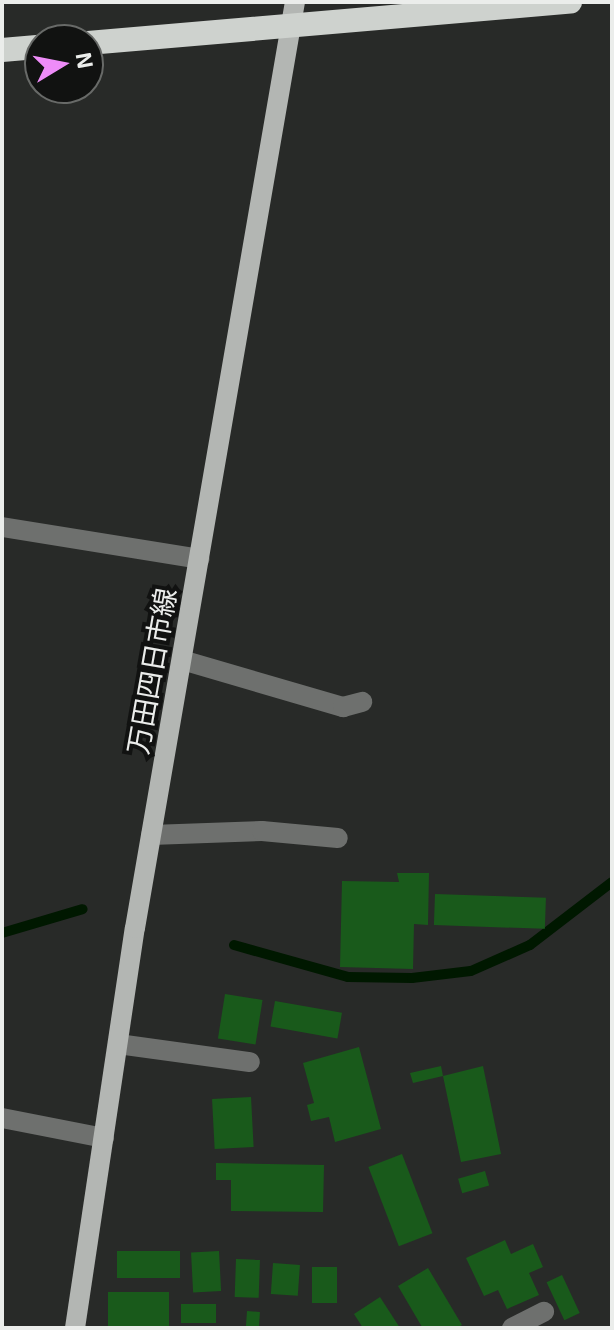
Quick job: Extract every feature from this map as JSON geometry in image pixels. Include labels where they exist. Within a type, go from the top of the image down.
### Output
[{"type":"highway","points":[[104,41],[293,13],[570,2]]},
{"type":"highway","points":[[2,50],[24,48]]},
{"type":"main road","name":"万田四日市線","points":[[75,1328],[151,835],[293,13]]},
{"type":"street","points":[[2,527],[199,559]]},
{"type":"street","points":[[182,660],[343,707],[362,702]]},
{"type":"street","points":[[151,835],[262,831],[338,838]]},
{"type":"street","points":[[118,1044],[250,1062]]},
{"type":"street","points":[[2,1118],[104,1138]]},
{"type":"street","points":[[512,1328],[544,1312]]},
{"type":"building","points":[[397,873],[429,873],[428,925],[414,924],[413,969],[340,967],[342,881],[399,882]]},
{"type":"building","points":[[435,894],[546,898],[545,929],[434,925]]},
{"type":"building","points":[[225,994],[263,1000],[255,1044],[218,1038]]},
{"type":"building","points":[[275,1001],[342,1013],[337,1038],[270,1027]]},
{"type":"building","points":[[359,1047],[381,1129],[335,1142],[329,1117],[311,1121],[307,1105],[314,1103],[303,1063]]},
{"type":"building","points":[[441,1066],[443,1076],[413,1083],[410,1073]]},
{"type":"building","points":[[483,1066],[501,1154],[461,1162],[443,1076]]},
{"type":"building","points":[[251,1097],[254,1147],[215,1149],[212,1099]]},
{"type":"building","points":[[402,1154],[432,1233],[399,1246],[368,1167]]},
{"type":"building","points":[[216,1163],[324,1165],[323,1212],[231,1211],[231,1180],[216,1180]]},
{"type":"building","points":[[485,1171],[489,1185],[462,1193],[458,1179]]},
{"type":"building","points":[[505,1240],[511,1254],[533,1244],[543,1267],[529,1273],[539,1295],[507,1309],[498,1290],[484,1296],[466,1258]]},
{"type":"building","points":[[117,1251],[180,1251],[180,1278],[117,1278]]},
{"type":"building","points":[[219,1251],[221,1291],[193,1292],[191,1252]]},
{"type":"building","points":[[236,1259],[260,1260],[259,1298],[235,1297]]},
{"type":"building","points":[[273,1263],[300,1265],[298,1296],[271,1294]]},
{"type":"building","points":[[312,1267],[337,1267],[337,1303],[312,1303]]},
{"type":"building","points":[[428,1268],[462,1325],[456,1328],[422,1327],[398,1286]]},
{"type":"building","points":[[562,1275],[580,1313],[564,1320],[547,1282]]},
{"type":"building","points":[[108,1292],[169,1292],[169,1327],[108,1327]]},
{"type":"building","points":[[380,1297],[400,1328],[363,1328],[354,1314]]},
{"type":"building","points":[[181,1304],[216,1304],[216,1323],[181,1323]]},
{"type":"building","points":[[247,1311],[260,1312],[259,1328],[246,1328]]},
{"type":"waterway","points":[[234,945],[348,977],[412,978],[471,971],[530,945],[612,882]]},
{"type":"waterway","points":[[2,933],[83,909]]}]
